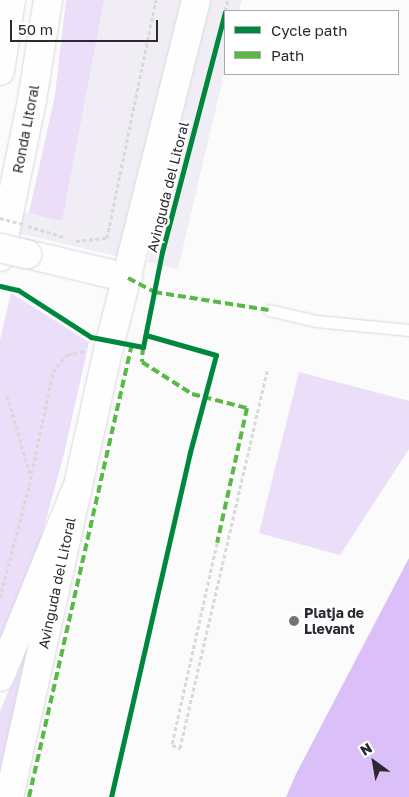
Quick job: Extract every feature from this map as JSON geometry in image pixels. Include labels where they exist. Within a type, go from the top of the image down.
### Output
[{"type":"main road","points":[[0,71],[11,0]]},
{"type":"main road","name":"Ronda Litoral","points":[[0,257],[32,100],[48,0]]},
{"type":"main road","name":"Avinguda del Litoral","points":[[8,797],[76,490],[101,338],[128,278],[196,0]]},
{"type":"main road","points":[[0,248],[128,278]]},
{"type":"main road","points":[[0,677],[76,490]]},
{"type":"lane","points":[[269,310],[316,321],[409,330]]},
{"type":"path","points":[[0,218],[76,240],[107,238],[156,0]]},
{"type":"path","points":[[0,598],[53,372],[67,355],[79,351],[89,352],[101,338]]},
{"type":"path","points":[[217,543],[172,745],[180,748],[268,368]]},
{"type":"path","points":[[6,395],[30,474]]},
{"type":"shaded area","points":[[66,0],[181,0],[121,257],[0,229],[0,207],[29,213],[55,96]]},
{"type":"shaded area","points":[[66,0],[104,0],[62,221],[29,213],[55,96]]},
{"type":"shaded area","points":[[208,0],[242,0],[239,10],[224,10],[224,74],[178,269],[148,262]]},
{"type":"shaded area","points":[[11,293],[89,342],[64,454],[36,556],[0,655],[0,340]]},
{"type":"shaded area","points":[[299,372],[409,401],[409,449],[340,555],[259,533]]},
{"type":"shaded area","points":[[409,558],[409,797],[286,797],[296,774]]},
{"type":"shaded area","points":[[30,641],[0,776],[0,711]]},
{"type":"marked path","points":[[128,278],[154,292],[269,310]]},
{"type":"marked path","points":[[29,797],[132,344]]},
{"type":"marked path","points":[[143,347],[142,362],[192,394],[247,408],[217,543]]},
{"type":"cycle path","points":[[0,286],[18,290],[91,337],[143,347],[162,252],[224,16]]},
{"type":"cycle path","points":[[111,797],[190,452],[216,355],[146,335]]},
{"type":"place","name":"Platja de Llevant","points":[[294,621]]}]
